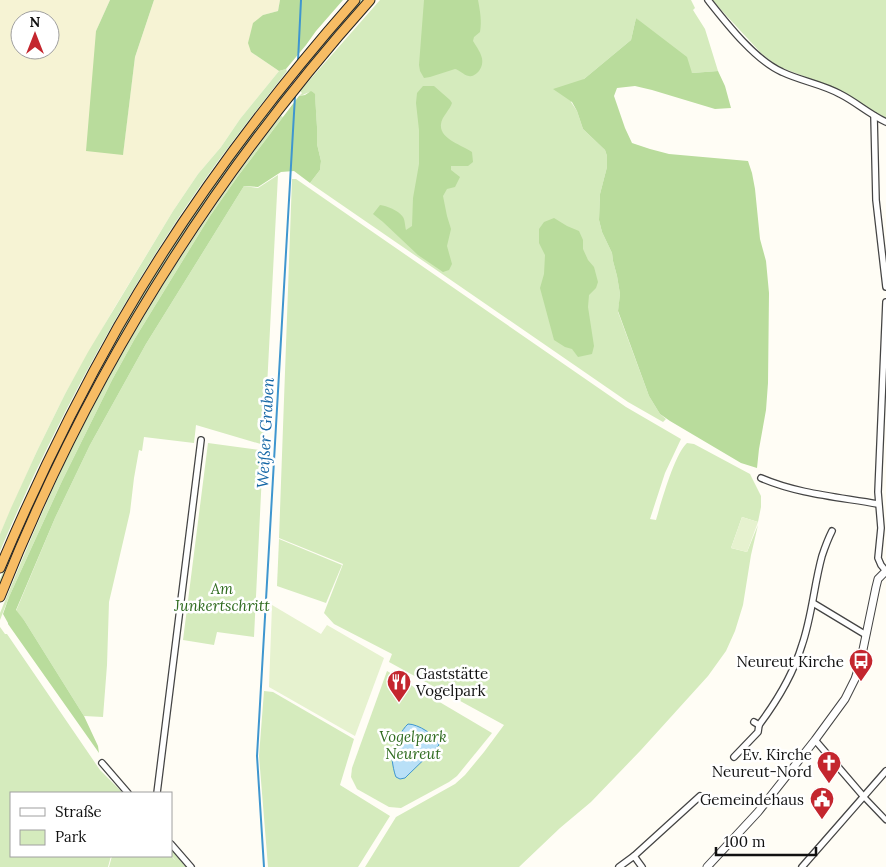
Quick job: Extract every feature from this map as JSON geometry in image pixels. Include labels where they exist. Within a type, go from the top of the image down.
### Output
[{"type":"highway","points":[[0,568],[22,516],[76,404],[162,254],[247,132],[299,65],[355,0]]},
{"type":"highway","points":[[0,597],[59,462],[86,409],[150,295],[205,210],[243,156],[289,95],[370,0]]},
{"type":"street","points":[[708,0],[742,39],[768,64],[782,72],[840,93],[886,122]]},
{"type":"street","points":[[874,116],[876,200],[886,287]]},
{"type":"street","points":[[707,867],[758,812],[815,740],[845,698],[860,664],[878,579],[886,571],[878,558],[881,528],[878,492],[886,302]]},
{"type":"street","points":[[156,792],[200,440]]},
{"type":"street","points":[[761,478],[797,490],[878,504]]},
{"type":"street","points":[[734,757],[758,732],[756,724],[780,694],[796,664],[803,645],[823,554],[832,531]]},
{"type":"street","points":[[813,603],[866,635]]},
{"type":"street","points":[[815,740],[886,820]]},
{"type":"street","points":[[102,763],[127,792]]},
{"type":"street","points":[[802,867],[886,771]]},
{"type":"street","points":[[619,867],[634,856],[700,796]]},
{"type":"street","points":[[172,845],[191,867]]},
{"type":"street","points":[[634,856],[642,867]]},
{"type":"shaded area","points":[[0,0],[110,0],[96,31],[123,154],[135,57],[154,0],[280,0],[278,11],[263,15],[251,52],[279,71],[198,174],[173,211],[65,394],[0,534]]},
{"type":"green space","points":[[110,0],[154,0],[135,57],[123,155],[86,151],[96,31]]},
{"type":"green space","points":[[280,0],[343,0],[286,69],[279,71],[251,52],[248,43],[253,23],[263,15],[278,11]]},
{"type":"green space","points":[[361,0],[365,0],[299,77],[299,73]]},
{"type":"green space","points":[[380,0],[691,0],[695,8],[693,10],[705,29],[718,71],[692,73],[636,18],[631,40],[584,79],[571,102],[577,111],[583,129],[605,150],[607,156],[607,167],[600,194],[599,220],[602,232],[612,253],[617,276],[620,294],[618,312],[649,396],[660,414],[666,419],[663,422],[628,402],[310,183],[320,170],[321,161],[317,144],[315,95],[311,92],[299,96],[302,93],[300,91]]},
{"type":"green space","points":[[424,0],[478,0],[481,28],[473,41],[480,52],[482,63],[479,71],[474,75],[470,76],[455,69],[424,78],[419,65]]},
{"type":"green space","points":[[712,0],[886,0],[886,118],[827,85],[777,66],[761,53]]},
{"type":"green space","points":[[636,18],[687,57],[692,73],[718,71],[725,86],[731,108],[715,109],[635,86],[617,88],[614,96],[632,143],[669,154],[748,161],[752,173],[760,239],[766,261],[769,293],[768,383],[757,468],[741,463],[670,421],[660,414],[649,396],[618,311],[620,294],[617,276],[612,253],[602,232],[599,220],[600,194],[607,167],[607,156],[605,150],[583,129],[572,102],[553,89],[584,79],[631,40]]},
{"type":"green space","points":[[286,69],[287,71],[232,142],[181,214],[130,295],[83,379],[39,464],[0,551],[0,534],[11,508],[65,394],[88,352],[173,211],[198,174],[279,71]]},
{"type":"green space","points":[[289,85],[289,90],[203,206],[127,328],[59,454],[28,519],[0,586],[0,579],[59,447],[128,320],[191,218]]},
{"type":"green space","points":[[423,86],[434,86],[450,100],[452,103],[444,116],[441,129],[447,138],[472,152],[473,162],[468,166],[451,166],[451,170],[460,177],[455,187],[447,189],[443,196],[451,229],[447,246],[452,264],[449,270],[443,272],[418,255],[373,214],[380,205],[386,206],[395,210],[403,217],[406,230],[412,226],[413,198],[419,164],[419,130],[416,103],[417,93]]},
{"type":"green space","points":[[311,91],[315,94],[317,144],[321,161],[320,170],[310,183],[294,171],[281,172],[258,187],[244,186],[146,344],[90,445],[55,518],[16,610],[84,716],[98,746],[99,753],[8,624],[3,614],[62,481],[134,340],[210,216],[238,176],[299,96]]},
{"type":"green space","points":[[281,116],[283,117],[210,216],[134,340],[62,481],[0,620],[0,613],[53,487],[95,403],[143,318],[195,235]]},
{"type":"green space","points":[[278,175],[264,445],[196,425],[194,443],[144,437],[142,451],[139,450],[130,512],[109,602],[103,717],[84,716],[24,620],[16,611],[55,518],[90,445],[146,344],[244,186],[258,188]]},
{"type":"green space","points":[[292,179],[296,179],[626,407],[681,439],[665,473],[650,519],[656,520],[673,467],[682,448],[687,443],[694,444],[750,474],[761,496],[758,522],[742,517],[731,548],[747,552],[758,525],[743,605],[735,631],[726,651],[708,676],[641,750],[591,802],[519,867],[365,867],[396,817],[455,784],[465,775],[504,725],[389,662],[392,654],[334,624],[324,613],[343,564],[279,538]]},
{"type":"green space","points":[[554,218],[579,231],[583,240],[583,249],[594,267],[598,282],[596,288],[589,295],[588,307],[594,346],[592,354],[578,357],[572,349],[554,340],[540,288],[544,274],[545,255],[539,243],[539,229],[544,222]]},
{"type":"green space","name":"Am Junkertschritt","points":[[208,443],[260,450],[263,453],[254,637],[217,632],[214,645],[183,640]]},
{"type":"green space","points":[[742,517],[758,522],[747,552],[731,548]]},
{"type":"green space","points":[[279,539],[342,565],[326,603],[277,586]]},
{"type":"green space","points":[[272,605],[321,634],[327,625],[384,658],[355,736],[269,687]]},
{"type":"green space","points":[[0,627],[7,634],[100,770],[122,792],[10,792],[10,857],[111,857],[108,867],[0,867]]},
{"type":"green space","name":"Vogelpark Neureut","points":[[387,671],[492,733],[457,776],[401,808],[389,807],[357,789],[351,777],[352,768]]},
{"type":"green space","points":[[264,691],[273,692],[354,739],[340,785],[390,816],[358,867],[268,867],[259,756]]},
{"type":"green space","points":[[172,849],[183,865],[187,867],[109,867],[112,857],[172,857],[176,861],[172,856]]},
{"type":"water","points":[[408,724],[426,731],[439,745],[405,778],[400,779],[395,775],[392,753],[398,737]]},
{"type":"waterway","name":"Weißer Graben","points":[[298,61],[301,0]]},
{"type":"waterway","name":"Weißer Graben","points":[[264,867],[257,756],[295,96]]},
{"type":"place","name":"Neureut Kirche","points":[[861,682]]},
{"type":"place","name":"Gaststätte Vogelpark","points":[[399,703]]},
{"type":"place","name":"Ev. Kirche Neureut-Nord","points":[[829,784]]},
{"type":"place","name":"Gemeindehaus","points":[[822,820]]}]
